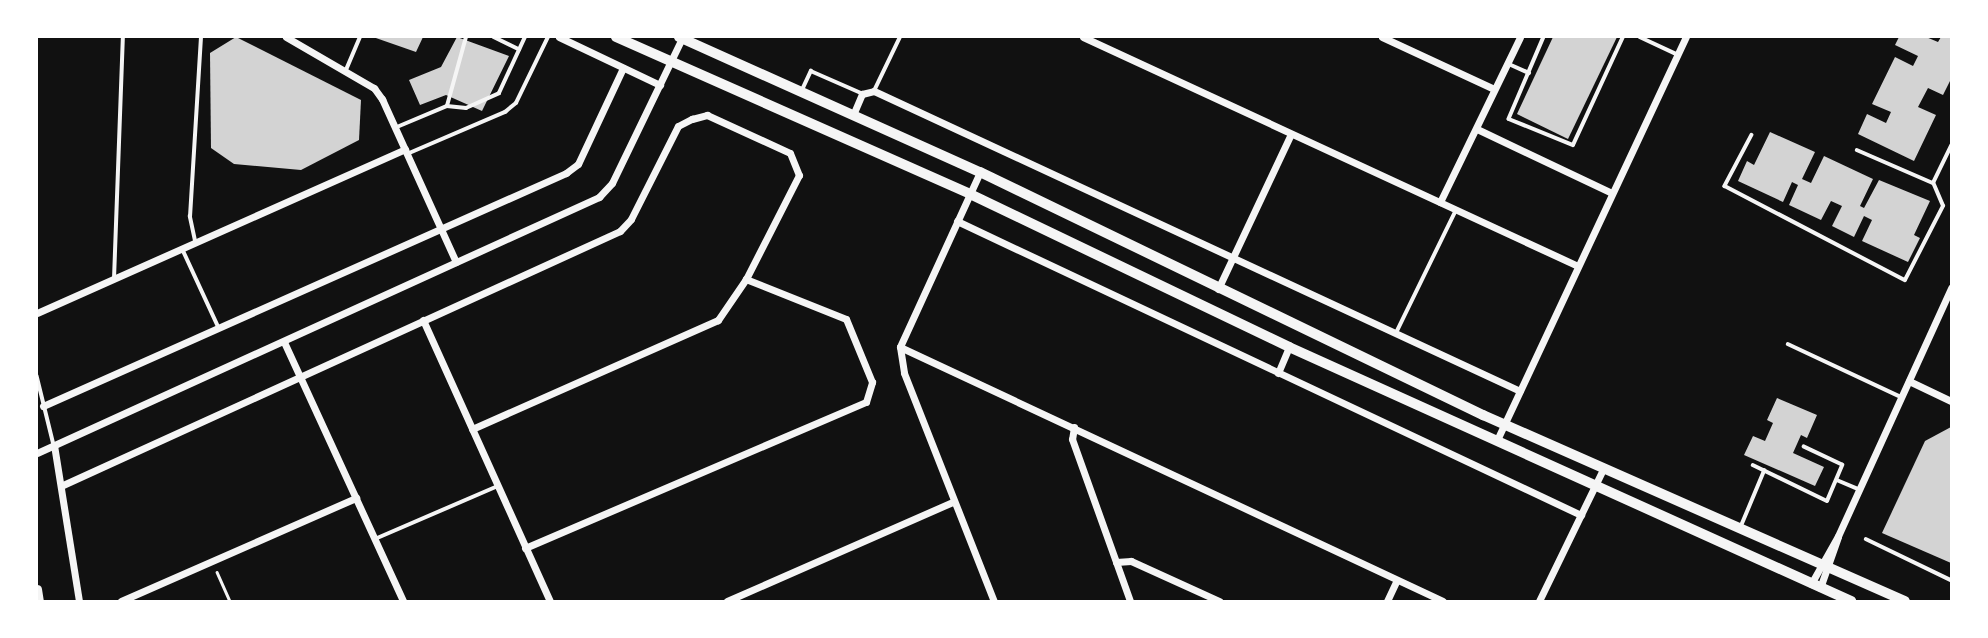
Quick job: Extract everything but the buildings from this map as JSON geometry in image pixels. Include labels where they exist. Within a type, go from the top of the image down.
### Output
[{"type":"main road","points":[[616,37],[970,194],[1289,347],[1851,601]]},
{"type":"main road","points":[[680,37],[980,172],[1218,289],[1505,424],[1905,601]]},
{"type":"street","points":[[559,37],[660,85]]},
{"type":"street","points":[[37,453],[599,197],[612,183],[672,60],[680,37]]},
{"type":"street","points":[[1083,37],[1578,267]]},
{"type":"street","points":[[1382,37],[1494,89]]},
{"type":"street","points":[[1440,202],[1520,37]]},
{"type":"street","points":[[1497,440],[1686,37]]},
{"type":"street","points":[[289,38],[374,88],[395,127],[456,262]]},
{"type":"street","points":[[43,406],[440,229],[578,164],[623,68]]},
{"type":"street","points":[[853,115],[862,94],[874,91],[1520,391]]},
{"type":"street","points":[[63,485],[620,231],[631,219],[678,126],[707,115],[790,153],[799,175],[746,279],[709,326],[472,429]]},
{"type":"street","points":[[1477,129],[1612,194]]},
{"type":"street","points":[[1218,289],[1292,134]]},
{"type":"street","points":[[37,313],[406,151]]},
{"type":"street","points":[[980,172],[900,347],[904,373],[994,601]]},
{"type":"street","points":[[957,221],[1581,515]]},
{"type":"street","points":[[525,548],[866,402],[872,382],[846,319],[746,279]]},
{"type":"street","points":[[1816,586],[1951,288]]},
{"type":"street","points":[[424,320],[550,601]]},
{"type":"street","points":[[284,342],[403,601]]},
{"type":"street","points":[[900,347],[1443,601]]},
{"type":"street","points":[[1278,373],[1289,347]]},
{"type":"street","points":[[1909,381],[1950,398]]},
{"type":"street","points":[[1074,427],[1072,439],[1130,601]]},
{"type":"street","points":[[54,445],[63,485],[79,601]]},
{"type":"street","points":[[1539,601],[1604,467]]},
{"type":"street","points":[[121,601],[356,498]]},
{"type":"street","points":[[727,601],[953,502]]},
{"type":"street","points":[[1116,562],[1131,561],[1219,601]]},
{"type":"street","points":[[1387,601],[1397,580]]},
{"type":"street","points":[[37,589],[39,601]]},
{"type":"lane","points":[[114,279],[123,37]]},
{"type":"lane","points":[[195,243],[190,217],[201,37]]},
{"type":"lane","points":[[346,70],[360,37]]},
{"type":"lane","points":[[447,106],[466,37]]},
{"type":"lane","points":[[494,37],[519,49]]},
{"type":"lane","points":[[395,127],[447,106],[466,108],[499,93],[525,37]]},
{"type":"lane","points":[[406,151],[505,113],[516,103],[548,37]]},
{"type":"lane","points":[[874,91],[900,37]]},
{"type":"lane","points":[[1544,37],[1509,119],[1573,145],[1623,37]]},
{"type":"lane","points":[[1640,37],[1677,55]]},
{"type":"lane","points":[[1507,63],[1529,72]]},
{"type":"lane","points":[[801,92],[811,71],[862,94]]},
{"type":"lane","points":[[1752,135],[1725,186],[1905,280],[1943,206],[1933,183],[1857,150]]},
{"type":"lane","points":[[1933,183],[1951,146]]},
{"type":"lane","points":[[1396,333],[1455,210]]},
{"type":"lane","points":[[182,248],[219,328]]},
{"type":"lane","points":[[1788,344],[1901,397]]},
{"type":"lane","points":[[37,376],[54,445]]},
{"type":"lane","points":[[1752,465],[1823,501],[1830,498],[1842,465],[1804,447]]},
{"type":"lane","points":[[1740,528],[1765,471]]},
{"type":"lane","points":[[1837,480],[1860,489]]},
{"type":"lane","points":[[375,540],[498,486]]},
{"type":"lane","points":[[1866,539],[1951,580]]},
{"type":"path","points":[[212,561],[230,601]]}]
